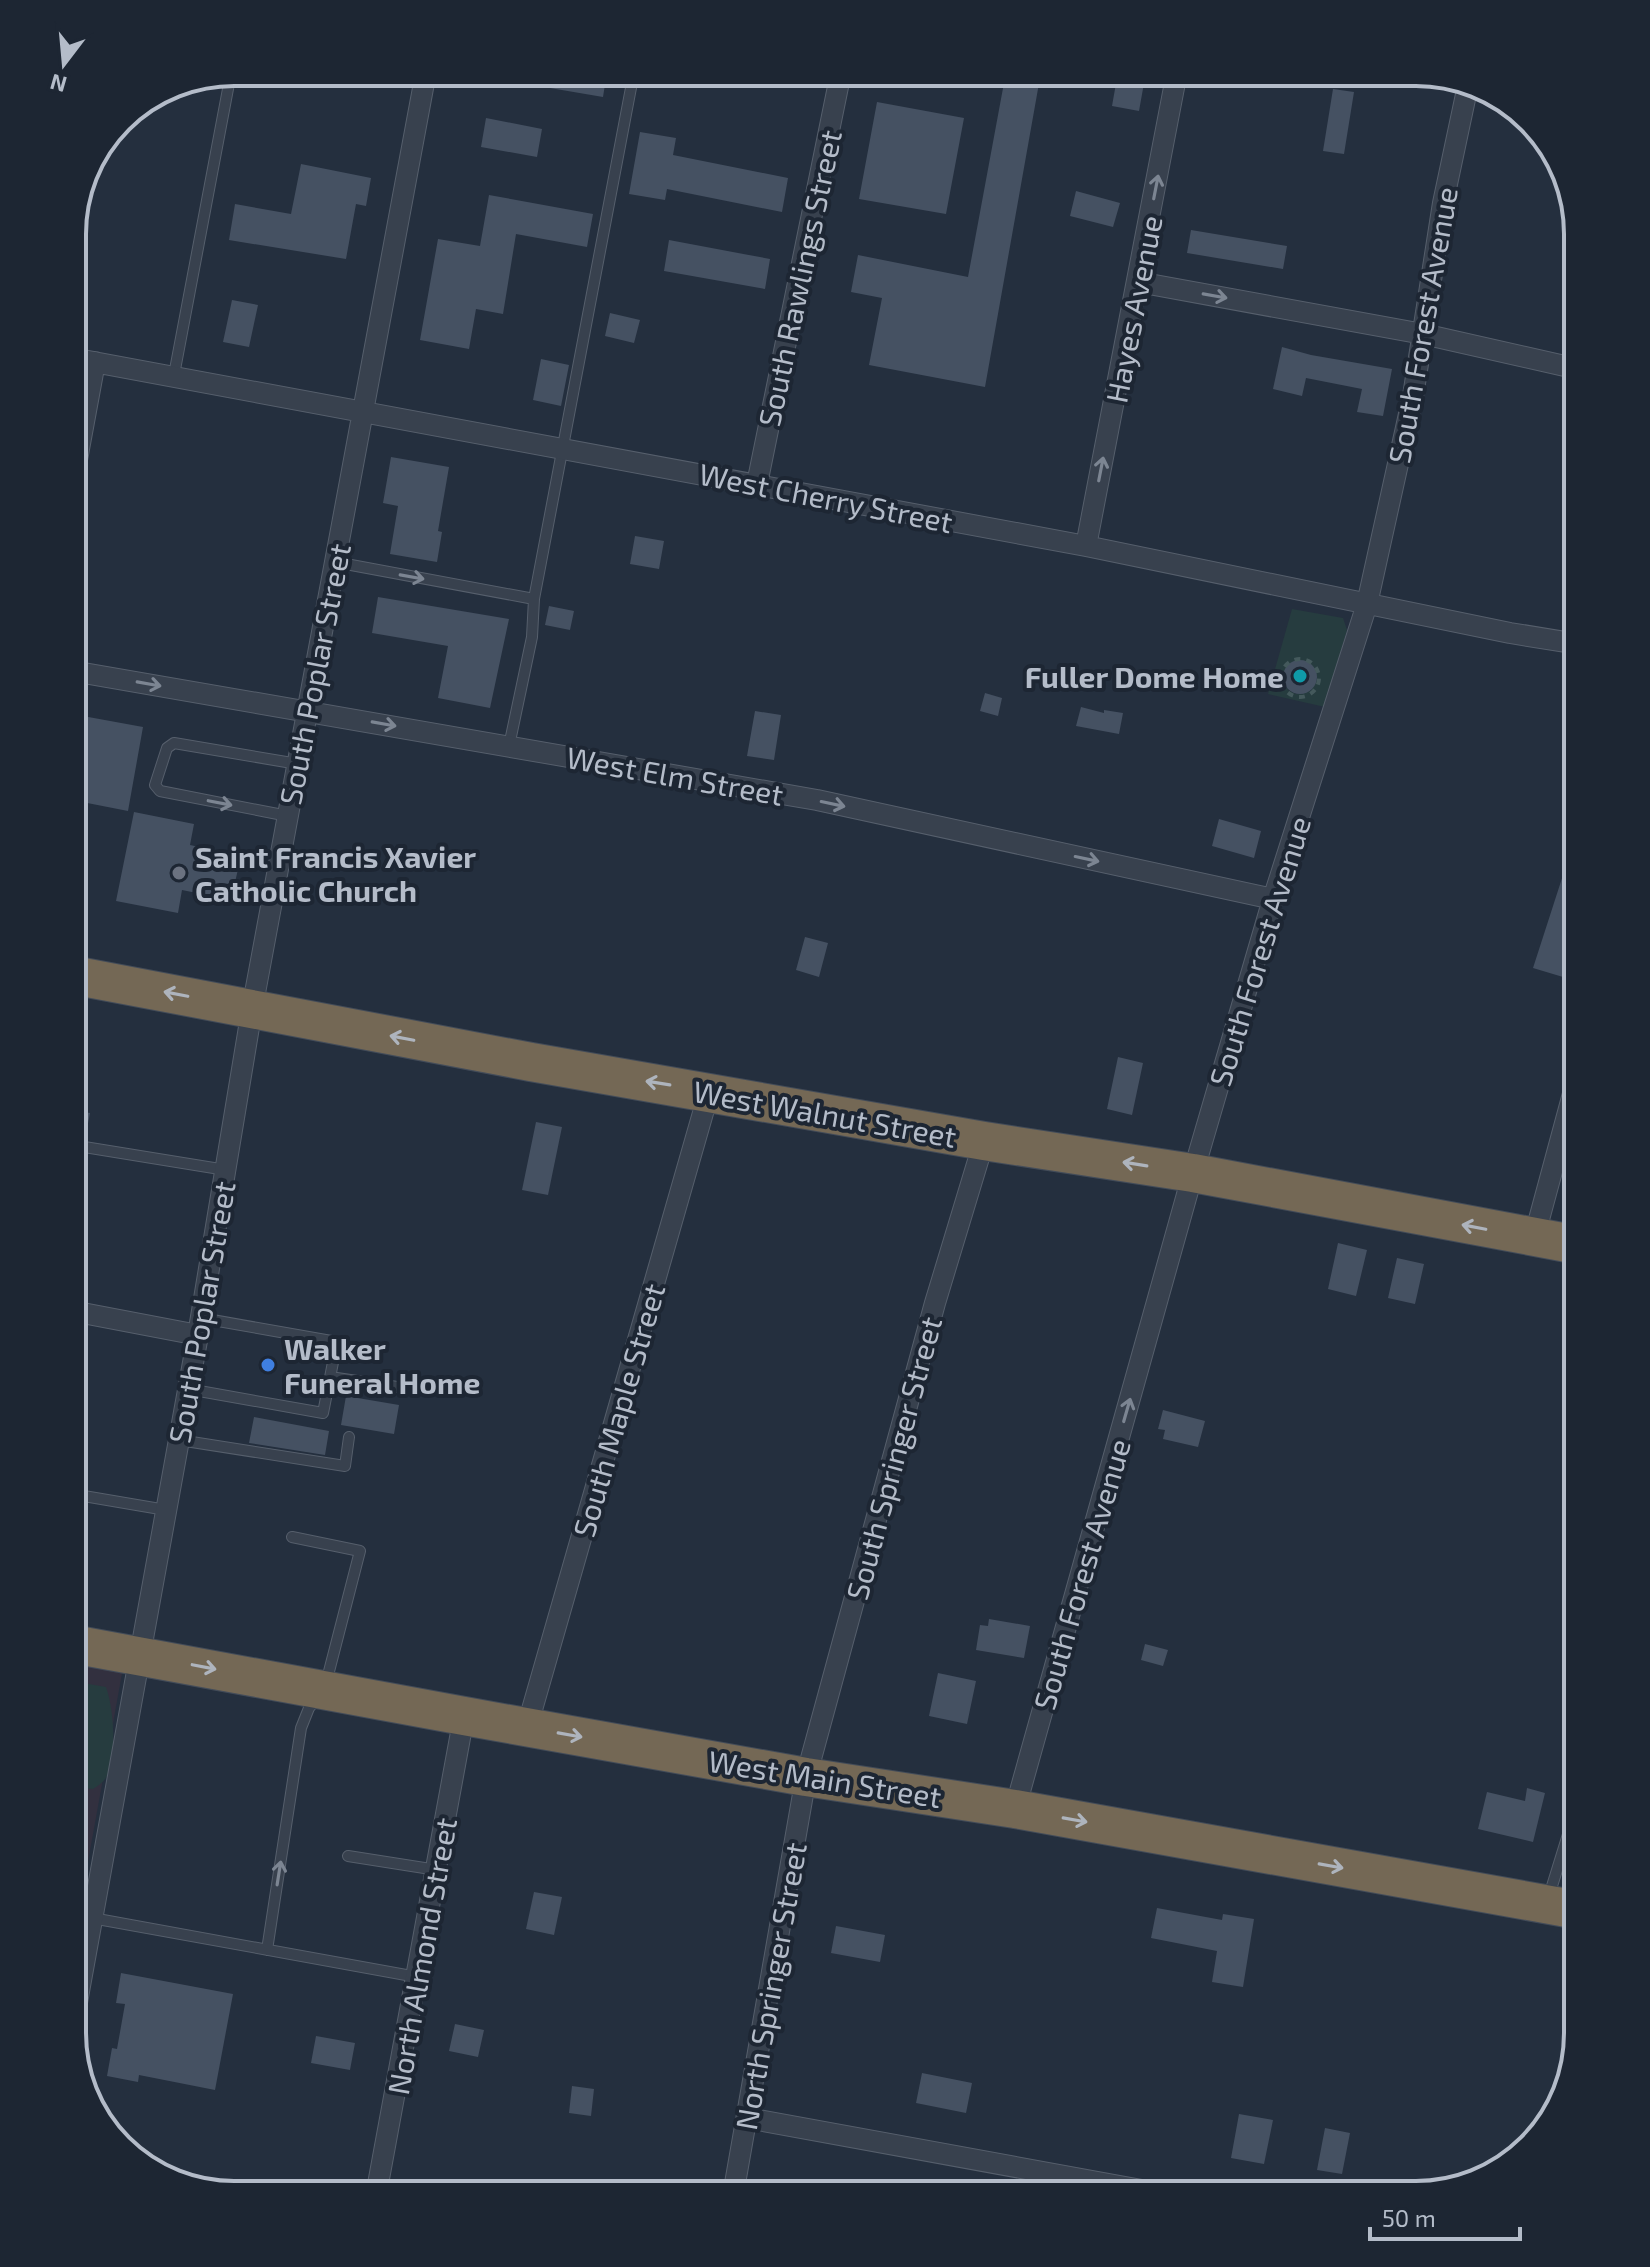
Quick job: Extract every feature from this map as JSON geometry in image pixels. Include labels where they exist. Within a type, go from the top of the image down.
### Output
[{"type":"highway","name":"West Walnut Street","points":[[86,978],[531,1062],[984,1141],[1193,1173],[1564,1243]]},
{"type":"highway","name":"West Main Street","points":[[86,1646],[806,1777],[1015,1809],[1562,1907]]},
{"type":"street","name":"South Poplar Street","points":[[86,1942],[200,1327],[252,1009],[423,86]]},
{"type":"street","name":"South Rawlings Street","points":[[757,484],[838,86]]},
{"type":"street","name":"Hayes Avenue","points":[[1086,546],[1174,86]]},
{"type":"street","name":"South Forest Avenue","points":[[1015,1809],[1273,899],[1367,604],[1413,396],[1443,203],[1466,95]]},
{"type":"street","points":[[1138,282],[1423,334],[1564,366]]},
{"type":"street","name":"West Cherry Street","points":[[86,360],[1086,546],[1564,641]]},
{"type":"street","points":[[86,411],[95,362]]},
{"type":"street","name":"West Elm Street","points":[[86,673],[817,800],[1273,899]]},
{"type":"street","name":"South Maple Street","points":[[527,1727],[709,1092]]},
{"type":"street","points":[[1534,1238],[1564,1127]]},
{"type":"street","name":"South Springer Street","points":[[806,1777],[935,1303],[984,1141]]},
{"type":"street","points":[[86,1313],[200,1327]]},
{"type":"street","name":"North Almond Street","points":[[379,2181],[464,1716]]},
{"type":"street","name":"North Springer Street","points":[[736,2181],[806,1777]]},
{"type":"street","points":[[747,2118],[1092,2181]]},
{"type":"lane","points":[[174,375],[228,86]]},
{"type":"lane","points":[[509,746],[532,637],[534,599],[631,86]]},
{"type":"lane","points":[[335,562],[534,599]]},
{"type":"lane","points":[[288,816],[160,791],[155,785],[167,748],[174,743],[298,764]]},
{"type":"lane","points":[[86,1147],[226,1170]]},
{"type":"lane","points":[[188,1389],[323,1413],[337,1342],[200,1327]]},
{"type":"lane","points":[[330,1377],[404,1388]]},
{"type":"lane","points":[[179,1440],[345,1466],[349,1437]]},
{"type":"lane","points":[[86,1496],[166,1510]]},
{"type":"lane","points":[[267,1950],[301,1728],[309,1708],[324,1690],[360,1551],[292,1537]]},
{"type":"lane","points":[[348,1856],[437,1870]]},
{"type":"lane","points":[[92,1918],[417,1978]]},
{"type":"path","points":[[1306,659],[1316,667],[1319,679],[1314,690],[1297,699],[1286,692],[1280,680],[1281,674],[1287,663],[1306,659]]},
{"type":"shaded area","points":[[86,1661],[123,1668],[86,1873]]},
{"type":"green space","points":[[1292,609],[1343,618],[1347,630],[1325,707],[1268,694]],"holes":[[[1301,660],[1314,669],[1317,679],[1311,690],[1296,694],[1288,690],[1283,678],[1287,666]]]},
{"type":"green space","points":[[86,1683],[106,1687],[113,1732],[107,1776],[93,1789],[86,1788]]},
{"type":"building","points":[[538,86],[605,86],[603,97]]},
{"type":"building","points":[[1003,86],[1039,86],[985,387],[869,365],[882,298],[851,292],[858,255],[968,277]]},
{"type":"building","points":[[1116,86],[1143,86],[1139,111],[1112,106]]},
{"type":"building","points":[[1333,89],[1354,92],[1344,154],[1323,151]]},
{"type":"building","points":[[877,102],[964,118],[946,214],[859,199]]},
{"type":"building","points":[[486,118],[542,129],[537,157],[481,147]]},
{"type":"building","points":[[640,132],[676,138],[673,155],[788,178],[782,212],[667,189],[665,200],[629,194]]},
{"type":"building","points":[[301,164],[371,178],[366,206],[356,204],[346,259],[229,240],[235,204],[291,214]]},
{"type":"building","points":[[1076,191],[1120,203],[1113,227],[1070,216]]},
{"type":"building","points":[[489,195],[593,214],[587,247],[516,234],[503,314],[476,309],[469,349],[420,340],[438,239],[480,246]]},
{"type":"building","points":[[1191,230],[1287,246],[1283,269],[1187,253]]},
{"type":"building","points":[[669,240],[770,259],[765,289],[664,271]]},
{"type":"building","points":[[232,300],[258,305],[249,347],[223,342]]},
{"type":"building","points":[[610,313],[640,320],[634,343],[605,336]]},
{"type":"building","points":[[1282,347],[1392,369],[1383,416],[1357,412],[1362,389],[1306,378],[1302,396],[1273,389]]},
{"type":"building","points":[[541,359],[569,365],[561,406],[533,400]]},
{"type":"building","points":[[391,457],[449,467],[438,531],[442,532],[437,562],[390,554],[398,506],[383,503]]},
{"type":"building","points":[[635,536],[664,541],[659,569],[630,564]]},
{"type":"building","points":[[378,597],[509,619],[490,708],[438,698],[448,646],[372,633]]},
{"type":"building","points":[[549,606],[574,611],[570,630],[545,625]]},
{"type":"building","name":"Fuller Dome Home","points":[[1300,660],[1312,665],[1317,677],[1312,689],[1300,694],[1288,689],[1283,677],[1288,665]]},
{"type":"building","points":[[985,693],[1002,698],[998,716],[980,711]]},
{"type":"building","points":[[1081,707],[1104,713],[1104,710],[1123,713],[1119,734],[1076,726]]},
{"type":"building","points":[[755,711],[781,715],[774,760],[747,756]]},
{"type":"building","points":[[86,717],[143,727],[128,811],[86,803]]},
{"type":"building","name":"Saint Francis Xavier Catholic Church","points":[[134,812],[194,824],[190,845],[241,856],[231,900],[182,890],[178,913],[116,901]]},
{"type":"building","points":[[1219,819],[1261,831],[1254,858],[1212,846]]},
{"type":"building","points":[[1564,872],[1564,977],[1533,968]]},
{"type":"building","points":[[805,937],[828,943],[819,977],[796,970]]},
{"type":"building","points":[[1118,1057],[1143,1063],[1132,1115],[1107,1109]]},
{"type":"building","points":[[86,1112],[90,1113],[86,1134]]},
{"type":"building","points":[[536,1122],[562,1127],[548,1195],[522,1190]]},
{"type":"building","points":[[1338,1243],[1367,1250],[1356,1296],[1328,1289]]},
{"type":"building","points":[[1397,1258],[1424,1264],[1415,1304],[1388,1298]]},
{"type":"building","points":[[346,1396],[399,1405],[394,1434],[341,1425]]},
{"type":"building","points":[[1163,1410],[1205,1421],[1198,1447],[1163,1439],[1165,1430],[1158,1429]]},
{"type":"building","points":[[254,1417],[329,1431],[325,1455],[249,1443]]},
{"type":"building","points":[[989,1619],[1030,1626],[1024,1658],[976,1650],[980,1625],[988,1626]]},
{"type":"building","points":[[1145,1644],[1168,1650],[1163,1666],[1141,1660]]},
{"type":"building","points":[[938,1673],[976,1681],[967,1724],[929,1716]]},
{"type":"building","points":[[1527,1788],[1545,1793],[1533,1842],[1478,1829],[1487,1792],[1525,1801]]},
{"type":"building","points":[[534,1892],[562,1897],[554,1935],[526,1929]]},
{"type":"building","points":[[1157,1908],[1222,1920],[1223,1914],[1254,1919],[1243,1987],[1212,1982],[1217,1951],[1151,1938]]},
{"type":"building","points":[[836,1926],[885,1935],[880,1962],[831,1953]]},
{"type":"building","points":[[121,1973],[233,1994],[215,2090],[139,2075],[138,2082],[107,2076],[112,2048],[117,2049],[125,2004],[116,2003]]},
{"type":"building","points":[[455,2024],[484,2030],[478,2057],[449,2051]]},
{"type":"building","points":[[316,2036],[355,2043],[350,2070],[311,2063]]},
{"type":"building","points":[[922,2073],[972,2083],[966,2113],[916,2103]]},
{"type":"building","points":[[572,2086],[594,2089],[591,2116],[569,2113]]},
{"type":"building","points":[[1239,2114],[1273,2120],[1264,2164],[1231,2158]]},
{"type":"building","points":[[1325,2128],[1350,2133],[1342,2174],[1317,2170]]},
{"type":"place","name":"Fuller Dome Home","points":[[1300,676]]},
{"type":"place","name":"Saint Francis Xavier Catholic Church","points":[[179,873]]},
{"type":"place","name":"Walker Funeral Home","points":[[268,1365]]}]
